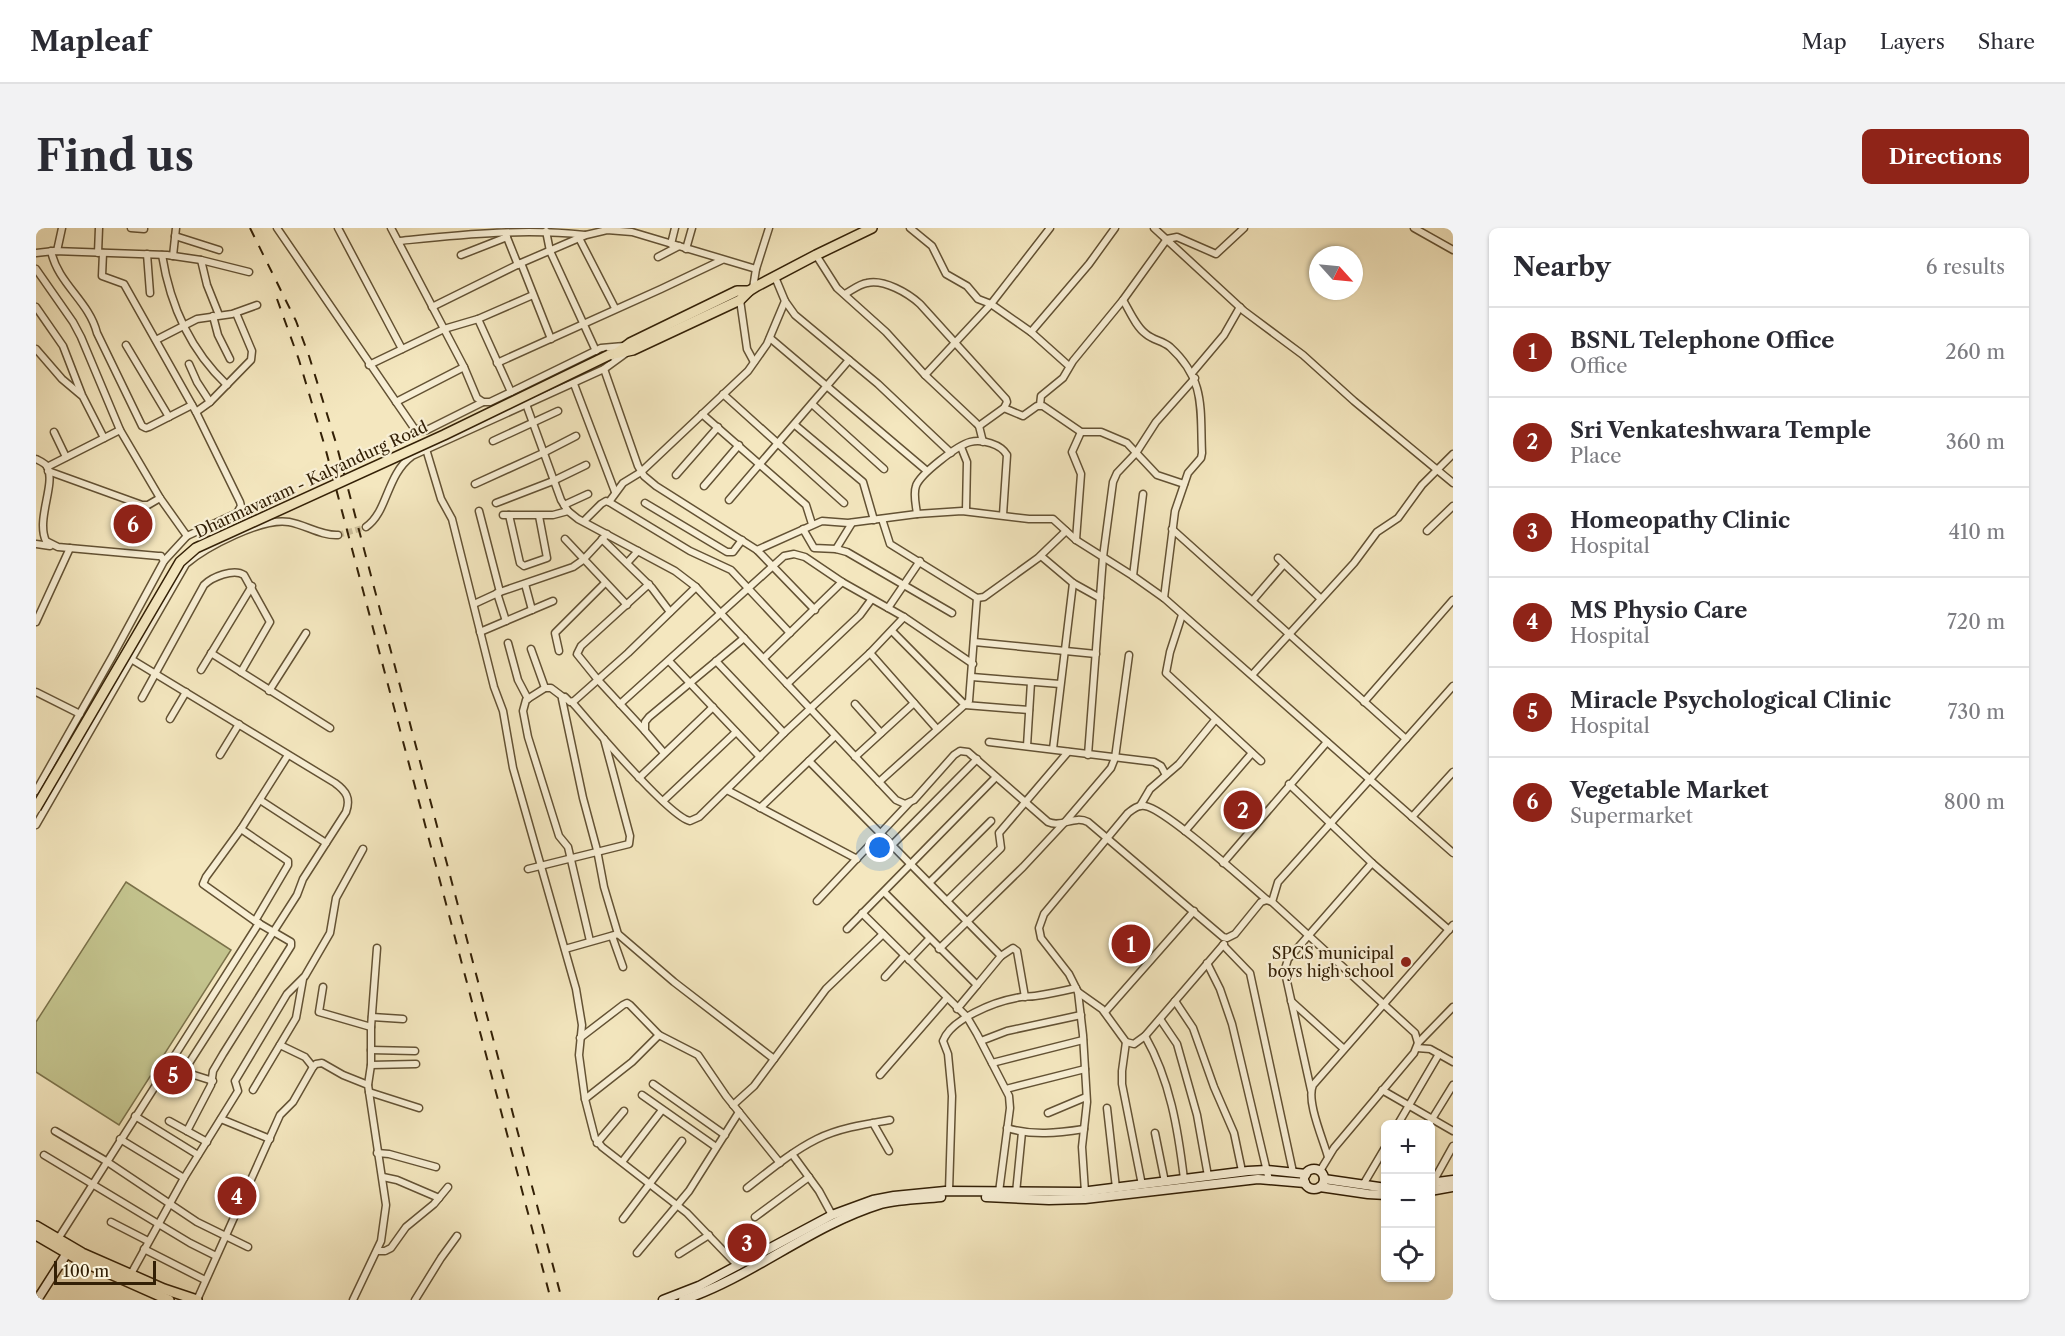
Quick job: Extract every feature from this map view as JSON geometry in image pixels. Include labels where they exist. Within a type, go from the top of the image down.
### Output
[{"type":"main road","name":"Dharmavaram - Kalyandurg Road","points":[[619,351],[740,300],[751,289],[872,228]]},
{"type":"main road","name":"Dharmavaram - Kalyandurg Road","points":[[36,808],[87,718],[180,562],[187,554],[444,435],[619,351],[737,291],[751,289]]},
{"type":"main road","points":[[663,1300],[696,1288],[832,1215],[873,1200],[894,1196],[949,1191],[1085,1192],[1242,1171],[1306,1178],[1314,1170],[1322,1179],[1368,1194],[1381,1195]]},
{"type":"main road","points":[[683,1300],[742,1272],[839,1220],[887,1203],[939,1197],[1085,1199],[1293,1172],[1306,1178],[1312,1189],[1322,1179]]},
{"type":"main road","points":[[1322,1179],[1381,1187]]},
{"type":"main road","points":[[1435,1184],[1453,1180]]},
{"type":"main road","points":[[1435,1185],[1453,1187]]},
{"type":"main road","points":[[36,1226],[82,1253],[197,1300]]},
{"type":"main road","points":[[36,1235],[67,1253],[169,1300]]},
{"type":"main road","points":[[38,1300],[67,1253]]},
{"type":"street","points":[[62,228],[54,251],[57,271],[92,316],[97,333],[142,426],[146,428],[192,405]]},
{"type":"street","points":[[36,791],[164,561],[188,536],[234,515],[241,506],[196,412],[124,284],[102,276],[99,228]]},
{"type":"street","points":[[130,228],[144,229]]},
{"type":"street","points":[[173,256],[176,228]]},
{"type":"street","points":[[277,228],[410,426],[422,431],[483,402],[490,402],[596,351],[611,346],[619,351],[615,363],[604,369],[426,449],[407,460],[399,469],[374,520],[366,527]]},
{"type":"street","points":[[338,228],[402,349]]},
{"type":"street","points":[[391,228],[464,368],[477,398],[483,402]]},
{"type":"street","points":[[451,228],[451,237]]},
{"type":"street","points":[[671,243],[675,228]]},
{"type":"street","points":[[658,257],[683,247],[692,228]]},
{"type":"street","points":[[751,289],[769,228]]},
{"type":"street","points":[[910,228],[932,246],[946,274],[967,286],[978,299],[991,304],[1031,332],[1069,366]]},
{"type":"street","points":[[925,375],[991,304],[1050,228]]},
{"type":"street","points":[[1031,332],[1089,264],[1115,228]]},
{"type":"street","points":[[1154,228],[1240,307],[1303,355],[1354,401],[1453,483]]},
{"type":"street","points":[[1040,405],[1041,396],[1060,381],[1069,366],[1123,300],[1167,239],[1177,237],[1216,254],[1244,228]]},
{"type":"street","points":[[1414,228],[1453,250]]},
{"type":"street","points":[[398,241],[523,229],[560,230],[588,234]]},
{"type":"street","points":[[432,307],[519,264],[588,234],[623,229],[643,231],[722,260],[756,268]]},
{"type":"street","points":[[543,230],[550,251],[596,351]]},
{"type":"street","points":[[461,255],[503,232]]},
{"type":"street","points":[[503,232],[551,339]]},
{"type":"street","points":[[588,234],[615,309]]},
{"type":"street","points":[[175,236],[219,250]]},
{"type":"street","points":[[36,253],[54,251],[162,255],[201,260],[249,272]]},
{"type":"street","points":[[147,254],[150,293]]},
{"type":"street","points":[[162,255],[168,287],[196,351],[227,385]]},
{"type":"street","points":[[816,255],[832,283],[886,332],[925,375],[979,426],[983,442]]},
{"type":"street","points":[[201,260],[216,316],[218,335],[230,359]]},
{"type":"street","points":[[498,363],[722,260]]},
{"type":"street","points":[[36,269],[81,337],[120,430],[160,498],[188,536]]},
{"type":"street","points":[[775,277],[785,301],[795,315],[878,384],[951,453]]},
{"type":"street","points":[[845,294],[868,282],[904,291],[920,304],[1006,399],[1004,408],[979,426]]},
{"type":"street","points":[[369,365],[444,329],[478,319],[533,295]]},
{"type":"street","points":[[740,300],[747,349],[754,362]]},
{"type":"street","points":[[1123,300],[1141,329],[1168,345],[1193,375],[1199,395],[1202,453],[1201,458],[1188,473],[1175,511],[1164,598]]},
{"type":"street","points":[[609,502],[623,483],[642,472],[754,362],[770,338],[785,301]]},
{"type":"street","points":[[156,340],[197,319],[236,313],[257,305]]},
{"type":"street","points":[[36,307],[63,345],[82,395],[104,438]]},
{"type":"street","points":[[1088,755],[1102,557],[1113,482],[1117,473],[1136,453],[1156,422],[1224,335],[1240,307]]},
{"type":"street","points":[[196,412],[210,402],[249,364],[252,356],[236,313]]},
{"type":"street","points":[[478,319],[511,392]]},
{"type":"street","points":[[770,338],[927,471]]},
{"type":"street","points":[[126,345],[169,417]]},
{"type":"street","points":[[37,355],[82,395]]},
{"type":"street","points":[[729,500],[849,360]]},
{"type":"street","points":[[189,364],[196,382],[210,402]]},
{"type":"street","points":[[396,402],[464,368]]},
{"type":"street","points":[[604,369],[642,472],[656,486],[757,550],[815,610]]},
{"type":"street","points":[[574,384],[615,492]]},
{"type":"street","points":[[723,394],[844,503]]},
{"type":"street","points":[[526,404],[553,481],[568,511],[605,536],[675,571],[696,587],[896,800],[900,803],[909,803]]},
{"type":"street","points":[[812,404],[884,469]]},
{"type":"street","points":[[1004,408],[1023,416],[1040,405]]},
{"type":"street","points":[[1040,405],[1081,432],[1105,433],[1131,445],[1160,477],[1184,484]]},
{"type":"street","points":[[493,441],[558,411]]},
{"type":"street","points":[[702,414],[761,463],[806,505],[812,524]]},
{"type":"street","points":[[795,425],[863,482],[874,520]]},
{"type":"street","points":[[676,475],[718,427]]},
{"type":"street","points":[[48,469],[66,457],[120,430]]},
{"type":"street","points":[[54,432],[66,457]]},
{"type":"street","points":[[1076,540],[1081,474],[1072,452],[1081,432]]},
{"type":"street","points":[[475,484],[576,436]]},
{"type":"street","points":[[917,514],[916,485],[927,471],[969,442],[983,442],[999,446],[1007,454],[1003,515]]},
{"type":"street","points":[[704,486],[739,445]]},
{"type":"street","points":[[961,447],[967,462],[966,511]]},
{"type":"street","points":[[426,449],[441,499],[452,519],[494,687],[503,711],[513,768],[566,949],[582,1022],[579,1055],[585,1099],[597,1143],[677,1205],[710,1235],[738,1266]]},
{"type":"street","points":[[1252,675],[1354,563],[1377,532],[1398,518],[1418,490],[1453,454]]},
{"type":"street","points":[[36,459],[48,469],[142,506],[160,498]]},
{"type":"street","points":[[496,503],[553,481],[586,465]]},
{"type":"street","points":[[48,469],[44,535],[46,541],[58,547]]},
{"type":"street","points":[[564,505],[588,494]]},
{"type":"street","points":[[1133,576],[1143,494]]},
{"type":"street","points":[[584,521],[601,504],[609,502],[690,551],[731,570],[790,633]]},
{"type":"street","points":[[645,503],[727,552],[733,552],[742,540]]},
{"type":"street","points":[[1427,531],[1453,506]]},
{"type":"street","points":[[479,511],[506,621]]},
{"type":"street","points":[[539,516],[547,558],[524,566],[520,563],[506,515],[539,516],[568,511]]},
{"type":"street","points":[[757,550],[812,524],[828,520],[852,523],[917,514],[966,511],[1029,519],[1050,518],[1059,522],[1076,540],[1164,598],[1453,853]]},
{"type":"street","points":[[882,519],[890,544],[977,598],[984,597],[1041,556],[1066,531]]},
{"type":"street","points":[[36,825],[186,564],[203,551],[252,528],[276,521],[339,536]]},
{"type":"street","points":[[836,549],[852,523]]},
{"type":"street","points":[[803,529],[814,548],[847,552],[952,614]]},
{"type":"street","points":[[1172,529],[1406,739]]},
{"type":"street","points":[[474,603],[565,570],[583,560],[605,536]]},
{"type":"street","points":[[605,536],[627,563],[649,584],[670,612]]},
{"type":"street","points":[[565,539],[627,605]]},
{"type":"street","points":[[36,544],[158,555],[164,561]]},
{"type":"street","points":[[36,622],[70,548]]},
{"type":"street","points":[[627,563],[638,551]]},
{"type":"street","points":[[620,704],[747,588],[789,554],[800,555],[904,617],[973,664]]},
{"type":"street","points":[[1041,556],[1073,583],[1100,598]]},
{"type":"street","points":[[1278,558],[1321,599]]},
{"type":"street","points":[[888,608],[920,561]]},
{"type":"street","points":[[1252,600],[1284,564]]},
{"type":"street","points":[[142,698],[200,590],[209,580],[241,573],[252,586],[270,622],[241,672]]},
{"type":"street","points":[[764,658],[842,582]]},
{"type":"street","points":[[559,651],[555,633],[605,583]]},
{"type":"street","points":[[1053,749],[1073,583]]},
{"type":"street","points":[[525,584],[532,610]]},
{"type":"street","points":[[649,584],[578,650],[579,658],[598,681],[664,753]]},
{"type":"street","points":[[201,670],[252,586]]},
{"type":"street","points":[[572,702],[598,681],[696,587]]},
{"type":"street","points":[[879,782],[965,705],[971,696],[977,598]]},
{"type":"street","points":[[786,684],[860,615],[872,600]]},
{"type":"street","points":[[1364,702],[1453,600]]},
{"type":"street","points":[[480,632],[553,601]]},
{"type":"street","points":[[1182,615],[1170,652],[1166,674],[1261,761]]},
{"type":"street","points":[[590,941],[568,847],[560,836],[528,737],[523,711],[528,699],[545,688],[551,688],[572,702],[639,778],[680,818],[690,821],[699,817],[870,653],[904,617]]},
{"type":"street","points":[[892,631],[965,705],[1029,710]]},
{"type":"street","points":[[269,691],[306,633]]},
{"type":"street","points":[[645,731],[645,722],[649,717],[744,638]]},
{"type":"street","points":[[974,642],[1096,654]]},
{"type":"street","points":[[508,643],[518,680],[528,699]]},
{"type":"street","points":[[531,649],[545,688]]},
{"type":"street","points":[[211,653],[330,728]]},
{"type":"street","points":[[870,653],[937,729]]},
{"type":"street","points":[[939,949],[1023,867],[1111,768],[1115,758],[1129,655]]},
{"type":"street","points":[[132,659],[335,783],[346,792],[349,799],[346,812],[303,879],[297,895],[184,1071]]},
{"type":"street","points":[[669,660],[760,757]]},
{"type":"street","points":[[716,661],[784,733]]},
{"type":"street","points":[[972,677],[1060,684]]},
{"type":"street","points":[[1027,746],[1031,682]]},
{"type":"street","points":[[1269,901],[1278,882],[1453,686]]},
{"type":"street","points":[[36,692],[80,714]]},
{"type":"street","points":[[170,719],[186,692]]},
{"type":"street","points":[[564,697],[583,798],[623,967]]},
{"type":"street","points":[[855,757],[914,703]]},
{"type":"street","points":[[855,704],[881,733]]},
{"type":"street","points":[[639,778],[713,707]]},
{"type":"street","points":[[1085,1192],[1082,1147],[1086,1097],[1085,1069],[1077,990],[1069,974],[1043,942],[1039,928],[1044,914],[1128,813],[1140,806],[1150,789],[1182,761],[1215,720]]},
{"type":"street","points":[[220,755],[239,724]]},
{"type":"street","points":[[663,801],[736,732]]},
{"type":"street","points":[[760,808],[835,736]]},
{"type":"street","points":[[528,869],[597,850],[629,844],[630,840],[604,738]]},
{"type":"street","points":[[989,742],[1159,763],[1166,775]]},
{"type":"street","points":[[1223,863],[1327,742]]},
{"type":"street","points":[[817,901],[957,753],[968,752],[1051,824],[1083,819],[1220,935],[1227,938]]},
{"type":"street","points":[[947,901],[1001,848],[999,833],[1068,752]]},
{"type":"street","points":[[1185,831],[1252,753]]},
{"type":"street","points":[[187,1131],[213,1081],[213,1071],[291,946],[291,942],[257,922],[203,884],[241,830],[288,755]]},
{"type":"street","points":[[892,845],[977,759]]},
{"type":"street","points":[[809,761],[1001,956]]},
{"type":"street","points":[[1412,817],[1452,776]]},
{"type":"street","points":[[847,929],[996,777]]},
{"type":"street","points":[[1289,784],[1372,863],[1451,928],[1344,1049],[1311,1090]]},
{"type":"street","points":[[727,790],[857,860]]},
{"type":"street","points":[[260,800],[326,843]]},
{"type":"street","points":[[1140,806],[1151,808],[1185,831],[1308,934],[1415,1033],[1418,1045]]},
{"type":"street","points":[[930,882],[991,821]]},
{"type":"street","points":[[57,1239],[170,1064],[257,922],[288,865],[288,861],[241,830]]},
{"type":"street","points":[[131,1274],[184,1178],[239,1089],[235,1081],[287,994],[303,978],[330,933],[336,898],[363,849]]},
{"type":"street","points":[[1328,1157],[1312,1101],[1285,973],[1286,964],[1308,934],[1372,863]]},
{"type":"street","points":[[884,892],[977,985]]},
{"type":"street","points":[[949,1191],[952,1101],[948,1054],[943,1041],[955,1024],[1015,998],[1077,990],[1105,1012],[1126,1042],[1134,1044],[1145,1036],[1227,938],[1235,934],[1261,902],[1269,901]]},
{"type":"street","points":[[1105,1012],[1194,911]]},
{"type":"street","points":[[862,913],[967,1017],[1006,1089],[1010,1105],[999,1192]]},
{"type":"street","points":[[733,1105],[754,1086],[826,989],[883,934]]},
{"type":"street","points":[[566,949],[615,935]]},
{"type":"street","points":[[615,935],[774,1059]]},
{"type":"street","points":[[885,977],[929,939]]},
{"type":"street","points":[[1223,945],[1250,973],[1293,1172]]},
{"type":"street","points":[[353,1300],[381,1241],[386,1204],[368,1084],[377,948]]},
{"type":"street","points":[[957,1009],[1010,948],[1016,949],[1025,997]]},
{"type":"street","points":[[1206,963],[1220,989],[1232,1024],[1268,1175]]},
{"type":"street","points":[[253,1090],[298,1015],[303,978]]},
{"type":"street","points":[[323,987],[319,1012],[371,1027]]},
{"type":"street","points":[[880,1075],[947,998]]},
{"type":"street","points":[[1291,1000],[1344,1049]]},
{"type":"street","points":[[1175,1001],[1193,1028],[1214,1087],[1234,1133],[1242,1171]]},
{"type":"street","points":[[580,1038],[627,1003],[659,1035],[698,1055],[733,1105],[780,1163]]},
{"type":"street","points":[[1322,1179],[1328,1157],[1418,1045],[1453,1007]]},
{"type":"street","points":[[981,1041],[1000,1033],[1081,1015]]},
{"type":"street","points":[[372,1017],[403,1019]]},
{"type":"street","points":[[1160,1018],[1177,1044],[1197,1115],[1208,1176]]},
{"type":"street","points":[[585,1099],[633,1062],[659,1035]]},
{"type":"street","points":[[1145,1036],[1169,1092],[1184,1179]]},
{"type":"street","points":[[992,1063],[1083,1040]]},
{"type":"street","points":[[1126,1042],[1122,1084],[1142,1185]]},
{"type":"street","points":[[280,1045],[305,1057],[313,1067]]},
{"type":"street","points":[[1418,1045],[1453,1062]]},
{"type":"street","points":[[371,1050],[415,1051]]},
{"type":"street","points":[[1401,1120],[1439,1054]]},
{"type":"street","points":[[170,1064],[213,1081]]},
{"type":"street","points":[[197,1300],[280,1115],[293,1102],[313,1067],[316,1064],[326,1064],[343,1075],[368,1084]]},
{"type":"street","points":[[371,1065],[416,1064]]},
{"type":"street","points":[[1006,1089],[1085,1069]]},
{"type":"street","points":[[653,1084],[725,1135]]},
{"type":"street","points":[[1432,1120],[1453,1085]]},
{"type":"street","points":[[1382,1090],[1428,1120]]},
{"type":"street","points":[[369,1092],[419,1108]]},
{"type":"street","points":[[642,1095],[716,1147]]},
{"type":"street","points":[[1048,1113],[1086,1097]]},
{"type":"street","points":[[1107,1108],[1116,1188]]},
{"type":"street","points":[[622,1162],[662,1110]]},
{"type":"street","points":[[597,1143],[624,1111]]},
{"type":"street","points":[[637,1252],[692,1186],[739,1112]]},
{"type":"street","points":[[135,1116],[198,1155]]},
{"type":"street","points":[[221,1119],[270,1139]]},
{"type":"street","points":[[747,1188],[792,1154],[820,1137],[890,1120]]},
{"type":"street","points":[[169,1121],[207,1142]]},
{"type":"street","points":[[873,1123],[889,1151]]},
{"type":"street","points":[[1435,1124],[1453,1131]]},
{"type":"street","points":[[1007,1128],[1022,1132],[1050,1133],[1084,1130]]},
{"type":"street","points":[[55,1131],[106,1161],[197,1222],[248,1247]]},
{"type":"street","points":[[1016,1193],[1022,1132]]},
{"type":"street","points":[[1155,1133],[1165,1182]]},
{"type":"street","points":[[120,1139],[184,1178]]},
{"type":"street","points":[[623,1219],[682,1141]]},
{"type":"street","points":[[1435,1178],[1453,1146]]},
{"type":"street","points":[[377,1153],[436,1167]]},
{"type":"street","points":[[792,1154],[832,1215]]},
{"type":"street","points":[[1363,1185],[1381,1154]]},
{"type":"street","points":[[44,1155],[190,1243],[216,1256]]},
{"type":"street","points":[[383,1177],[397,1180],[439,1198]]},
{"type":"street","points":[[755,1217],[809,1177]]},
{"type":"street","points":[[377,1251],[388,1250],[406,1227],[431,1208],[448,1186]]},
{"type":"street","points":[[111,1222],[148,1242]]},
{"type":"street","points":[[679,1254],[710,1235]]},
{"type":"street","points":[[415,1300],[457,1236]]},
{"type":"street","points":[[144,1249],[205,1280]]},
{"type":"green space","points":[[126,882],[231,950],[119,1125],[36,1072],[36,1022]]},
{"type":"tunnel","points":[[338,535],[366,527]]},
{"type":"railway","points":[[250,228],[296,321],[336,443],[562,1300]]},
{"type":"railway","points":[[277,299],[299,360],[325,447],[551,1300]]},
{"type":"place","name":"Vegetable Market","points":[[133,524]]},
{"type":"place","name":"Sri Venkateshwara Temple","points":[[1243,810]]},
{"type":"place","name":"BSNL Telephone Office","points":[[1131,944]]},
{"type":"place","name":"SPCS municipal boys high school","points":[[1406,962]]},
{"type":"place","name":"Miracle Psychological Clinic","points":[[173,1075]]},
{"type":"place","name":"MS Physio Care","points":[[237,1196]]},
{"type":"place","name":"Homeopathy Clinic","points":[[747,1243]]}]
